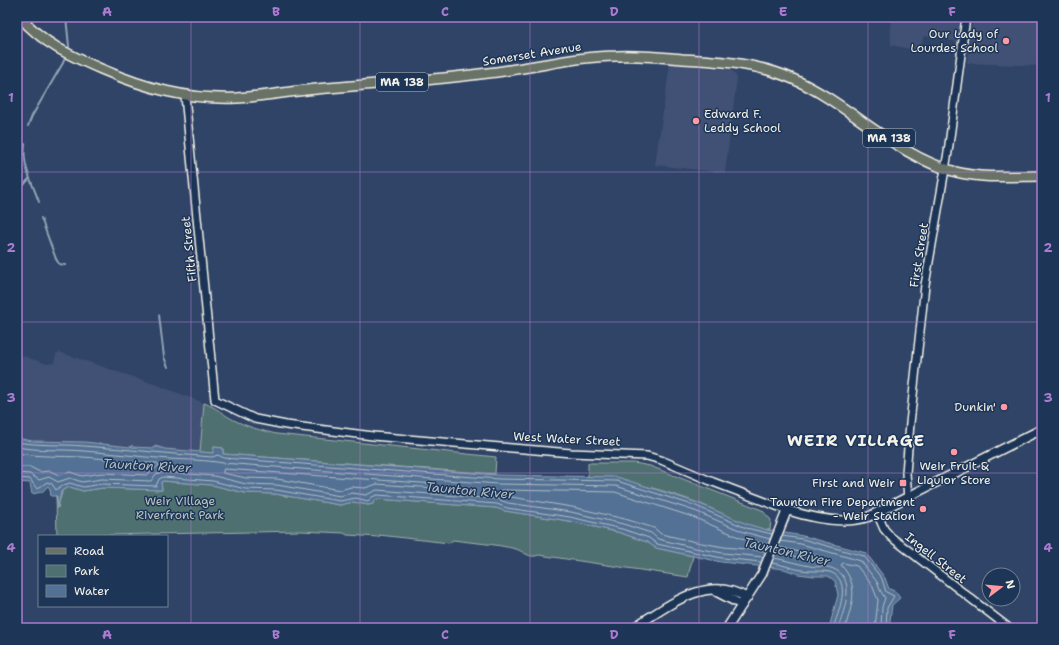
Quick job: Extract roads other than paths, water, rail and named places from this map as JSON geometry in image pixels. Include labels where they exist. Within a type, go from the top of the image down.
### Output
[{"type":"main road","name":"Somerset Avenue","points":[[20,17],[52,46],[63,53],[131,81],[185,96],[238,98],[325,88],[434,80],[606,56],[729,61],[755,66],[793,79],[829,99],[916,156],[945,168],[980,175],[1042,176]]},
{"type":"main road","name":"West Water Street","points":[[787,510],[809,516],[843,520],[859,519],[877,513],[908,498],[1042,429]]},
{"type":"main road","points":[[727,628],[764,570],[787,510]]},
{"type":"main road","points":[[633,628],[689,594],[700,590],[733,591],[747,598]]},
{"type":"main road","points":[[711,590],[742,605]]},
{"type":"street","name":"First Street","points":[[908,498],[906,472],[924,292],[945,168],[966,17]]},
{"type":"street","name":"Fifth Street","points":[[185,96],[215,400]]},
{"type":"street","name":"West Water Street","points":[[215,400],[255,419],[312,429],[566,453],[647,456],[661,460],[720,485],[787,510]]},
{"type":"street","name":"Ingell Street","points":[[877,513],[884,529],[891,537],[1009,628]]},
{"type":"water","name":"Taunton River","points":[[17,438],[32,441],[85,442],[130,447],[132,445],[132,447],[155,448],[155,446],[165,449],[213,453],[214,447],[223,448],[223,454],[499,475],[617,477],[698,503],[747,524],[767,530],[803,536],[866,553],[885,578],[889,589],[895,591],[900,598],[892,605],[889,628],[829,628],[838,595],[835,581],[828,576],[798,574],[784,569],[721,562],[656,548],[647,542],[621,533],[569,521],[505,511],[496,508],[377,499],[373,504],[368,505],[353,502],[340,505],[275,494],[245,493],[212,485],[163,481],[161,482],[162,490],[103,488],[83,491],[70,487],[61,491],[58,508],[57,496],[51,496],[48,486],[42,492],[32,494],[30,483],[17,482]]},
{"type":"waterway","points":[[66,17],[69,46],[68,51]]},
{"type":"waterway","points":[[28,126],[66,55]]},
{"type":"waterway","points":[[25,144],[24,152],[26,167],[39,202]]},
{"type":"waterway","points":[[18,201],[22,187],[29,179]]},
{"type":"waterway","points":[[41,218],[56,259],[59,264],[65,265]]},
{"type":"waterway","points":[[159,315],[164,357],[168,367]]},
{"type":"place","name":"Our Lady of Lourdes School","points":[[1006,41]]},
{"type":"place","name":"Edward F. Leddy School","points":[[696,121]]},
{"type":"place","name":"Dunkin'","points":[[1004,407]]},
{"type":"place","name":"Weir Fruit & Liquior Store","points":[[954,452]]},
{"type":"place","name":"First and Weir","points":[[903,483]]},
{"type":"place","name":"Taunton Fire Department - Weir Station","points":[[923,509]]},
{"type":"district","name":"WEIR VILLAGE","points":[[856,440]]},
{"type":"park label","name":"Weir Village Riverfront Park","points":[[180,508]]}]
